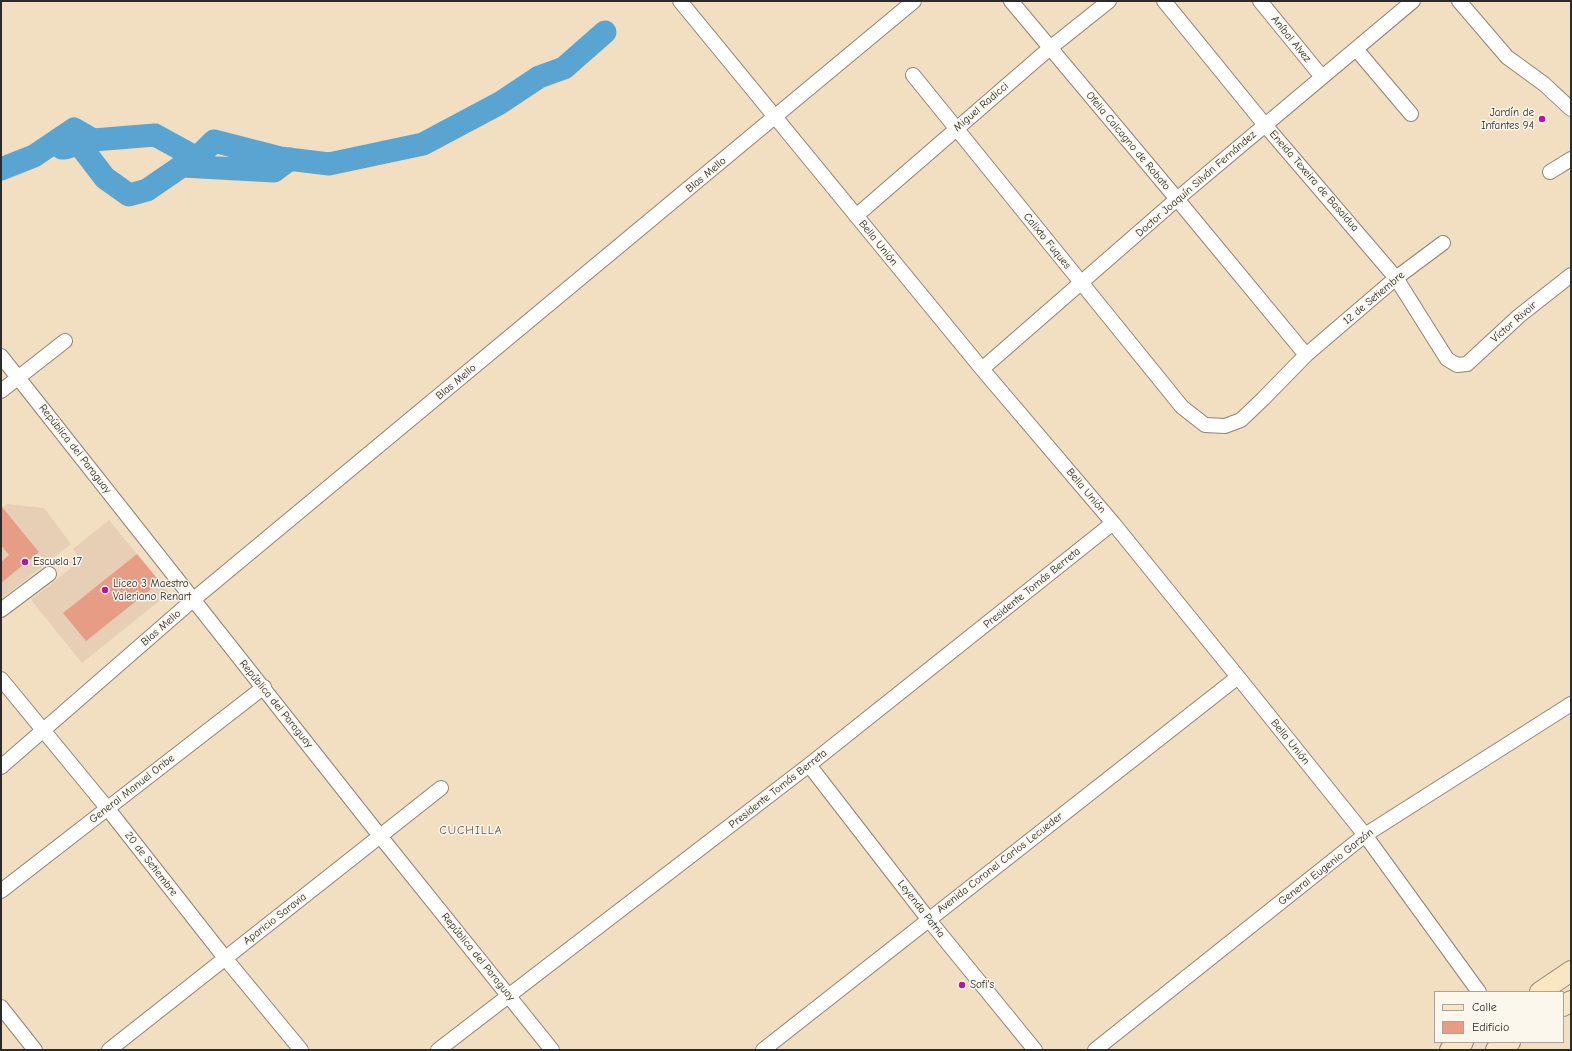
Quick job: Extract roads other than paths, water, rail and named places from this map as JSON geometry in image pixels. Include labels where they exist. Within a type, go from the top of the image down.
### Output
[{"type":"main road","points":[[1541,991],[1571,971]]},
{"type":"main road","points":[[1450,1050],[1461,1043]]},
{"type":"main road","points":[[1496,1050],[1509,1043]]},
{"type":"street","name":"Bella Unión","points":[[680,1],[982,369],[1113,523],[1238,677],[1365,835],[1478,991]]},
{"type":"street","name":"Blas Mello","points":[[1,767],[194,599],[914,1]]},
{"type":"street","name":"Ofelia Calcagno de Robato","points":[[1011,1],[1178,199],[1306,356]]},
{"type":"street","name":"Miguel Radicci","points":[[856,216],[1050,48],[1109,1]]},
{"type":"street","name":"Eneida Texeira de Basaldua","points":[[1164,1],[1265,125],[1396,278],[1447,359],[1457,365]]},
{"type":"street","name":"Aníbal Alvez","points":[[1260,1],[1322,77]]},
{"type":"street","name":"Doctor Joaquín Silván Fernández","points":[[982,369],[1082,284],[1178,199],[1413,1]]},
{"type":"street","points":[[1459,1],[1507,57],[1544,84],[1571,109]]},
{"type":"street","points":[[1356,49],[1411,114]]},
{"type":"street","name":"Calixto Fuques","points":[[913,75],[1182,406]]},
{"type":"street","points":[[1550,172],[1571,159]]},
{"type":"street","name":"12 de Setiembre","points":[[1182,406],[1205,425],[1225,426],[1240,420],[1306,356],[1396,278],[1443,243]]},
{"type":"street","name":"Víctor Rivoir","points":[[1457,365],[1467,364],[1519,316],[1571,275]]},
{"type":"street","points":[[1,391],[65,341]]},
{"type":"street","name":"República del Paraguay","points":[[1,356],[264,687],[380,836],[552,1050]]},
{"type":"street","name":"Presidente Tomás Berreta","points":[[438,1050],[809,765],[1113,523]]},
{"type":"street","points":[[1,610],[49,574]]},
{"type":"street","name":"Avenida Coronel Carlos Lecueder","points":[[763,1050],[1238,677]]},
{"type":"street","name":"20 de Setiembre","points":[[1,679],[108,809],[224,958],[301,1050]]},
{"type":"street","name":"General Manuel Oribe","points":[[1,891],[264,687]]},
{"type":"street","name":"General Eugenio Garzón","points":[[1095,1050],[1365,835],[1571,704]]},
{"type":"street","name":"Leyenda Patria","points":[[809,765],[929,920],[1035,1050]]},
{"type":"street","name":"Aparicio Saravia","points":[[109,1050],[441,788]]},
{"type":"street","points":[[1,1007],[36,1050]]},
{"type":"waterway","points":[[1,169],[34,156],[74,129],[93,140],[155,135],[197,158],[214,141],[280,158],[329,164],[423,144],[500,103],[539,77],[564,68],[605,32]]},
{"type":"waterway","points":[[62,148],[79,144],[105,178],[129,195],[147,190],[182,166],[274,171],[290,159]]},
{"type":"place","name":"Jardín de Infantes 94","points":[[1542,119]]},
{"type":"place","name":"Escuela 17","points":[[25,562]]},
{"type":"place","name":"Liceo 3 Maestro Valeriano Renart","points":[[105,590]]},
{"type":"place","name":"Sofi's","points":[[962,985]]},
{"type":"district","name":"CUCHILLA","points":[[471,831]]}]
